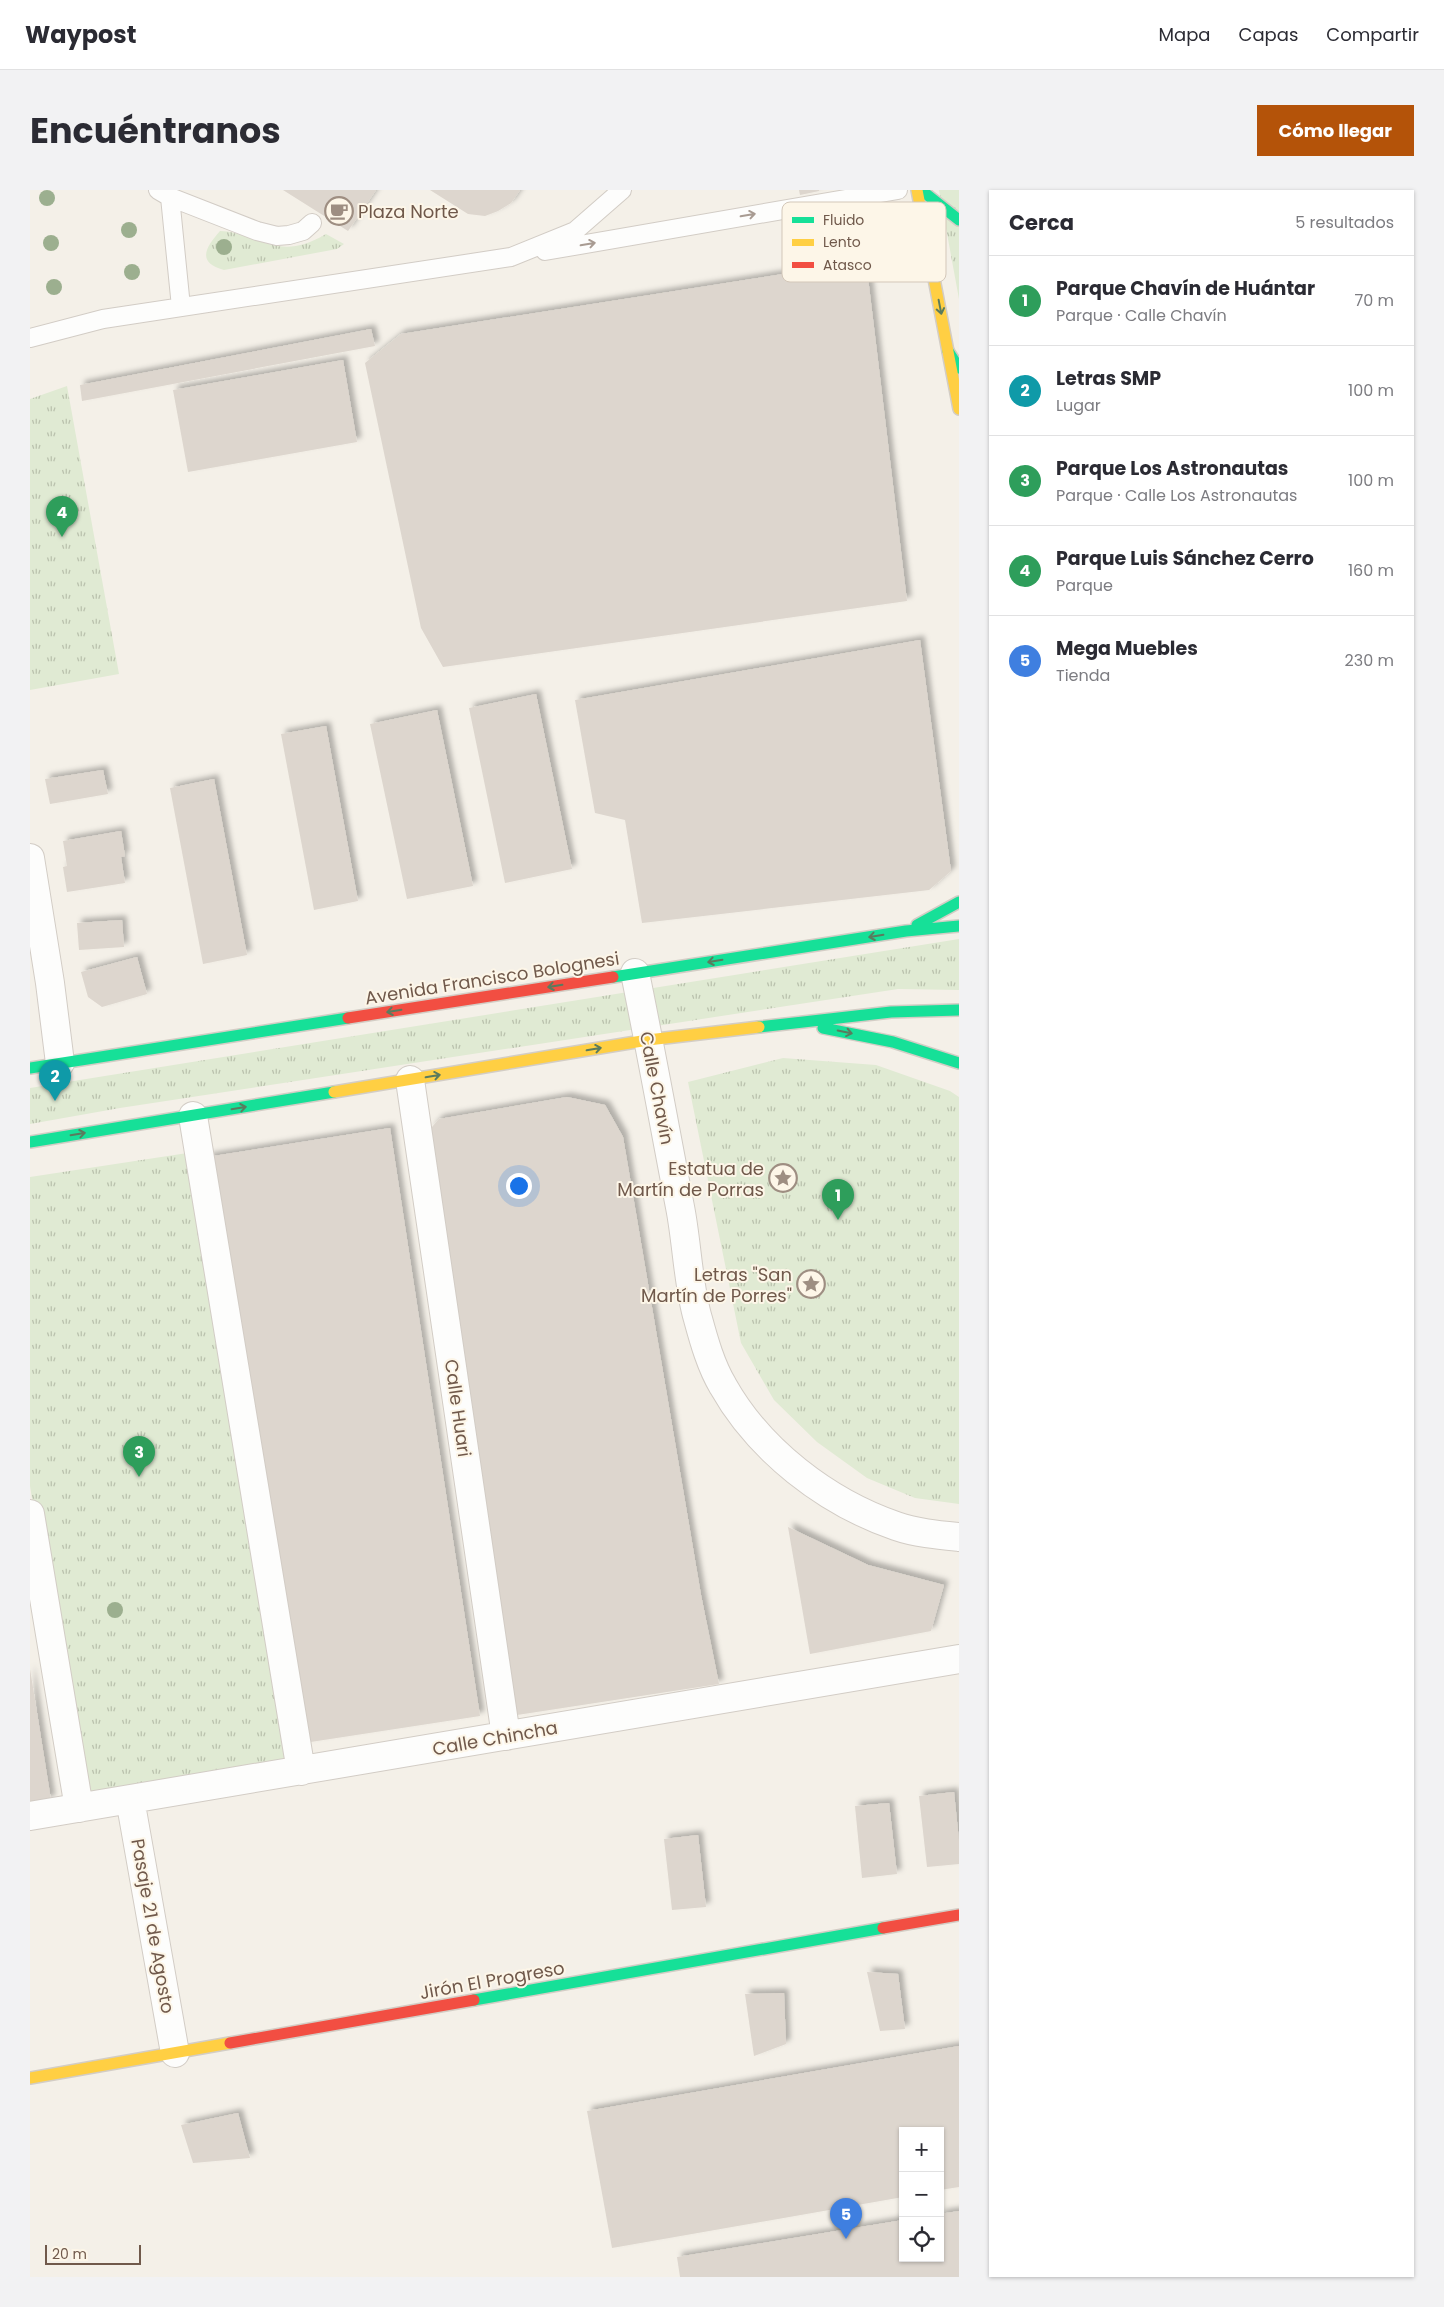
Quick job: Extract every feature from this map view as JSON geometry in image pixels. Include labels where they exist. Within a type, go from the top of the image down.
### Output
[{"type":"main road","points":[[919,190],[935,202]]},
{"type":"main road","points":[[946,210],[959,220]]},
{"type":"main road","points":[[936,282],[959,409]]},
{"type":"main road","points":[[948,351],[959,368]]},
{"type":"main road","points":[[906,931],[959,902]]},
{"type":"main road","name":"Avenida Francisco Bolognesi","points":[[30,1068],[906,931],[959,926]]},
{"type":"main road","points":[[30,1142],[648,1040],[891,1012],[959,1010]]},
{"type":"main road","points":[[797,1023],[893,1042],[959,1064]]},
{"type":"main road","name":"Jirón El Progreso","points":[[30,2078],[959,1915]]},
{"type":"street","points":[[30,858],[50,983],[60,1063]]},
{"type":"street","name":"Calle Chavín","points":[[635,973],[683,1221],[697,1316],[722,1385],[749,1424],[772,1449],[813,1482],[873,1517],[896,1526],[921,1532],[959,1537]]},
{"type":"street","name":"Calle Huari","points":[[410,1080],[506,1736]]},
{"type":"street","points":[[193,1116],[301,1770]]},
{"type":"street","points":[[30,1514],[79,1808]]},
{"type":"street","points":[[949,1661],[959,1640]]},
{"type":"street","name":"Calle Chincha","points":[[30,1816],[949,1661]]},
{"type":"street","name":"Pasaje 21 de Agosto","points":[[130,1799],[175,2053]]},
{"type":"lane","points":[[506,258],[575,231],[622,190]]},
{"type":"lane","points":[[829,202],[898,190]]},
{"type":"lane","points":[[164,194],[181,308]]},
{"type":"lane","points":[[164,194],[257,231],[277,236],[289,235],[303,230],[312,223]]},
{"type":"lane","points":[[30,338],[103,319],[506,258],[782,210]]},
{"type":"green space","points":[[939,190],[959,190],[959,299],[946,228],[946,202],[941,202]]},
{"type":"green space","points":[[220,231],[287,247],[305,244],[326,234],[344,244],[337,249],[224,270],[209,263],[206,253],[211,242]]},
{"type":"green space","points":[[67,386],[119,674],[30,690],[30,399]]},
{"type":"green space","points":[[959,939],[959,990],[898,989],[120,1108],[30,1124],[30,1088]]},
{"type":"green space","points":[[783,1058],[876,1065],[950,1091],[959,1097],[959,1504],[915,1498],[867,1478],[817,1442],[774,1400],[741,1343],[688,1082]]},
{"type":"green space","points":[[194,1152],[295,1761],[80,1795],[30,1486],[30,1177]]},
{"type":"building","name":"Plaza Norte","points":[[283,190],[376,190],[348,231]]},
{"type":"building","name":"Plaza Norte","points":[[430,190],[520,190],[511,203],[485,216],[468,214]]},
{"type":"building","points":[[799,190],[819,190],[819,191],[800,195]]},
{"type":"building","points":[[782,274],[782,282],[869,282],[907,601],[443,667],[421,628],[365,363],[401,334]]},
{"type":"building","points":[[371,329],[375,346],[82,401],[80,385]]},
{"type":"building","points":[[343,360],[357,442],[188,472],[173,390]]},
{"type":"building","points":[[920,640],[951,871],[929,890],[642,923],[625,820],[595,813],[575,700]]},
{"type":"building","points":[[536,694],[572,869],[505,883],[469,708]]},
{"type":"building","points":[[437,710],[473,886],[407,899],[370,724]]},
{"type":"building","points":[[326,726],[358,901],[314,910],[281,734]]},
{"type":"building","points":[[103,770],[108,794],[50,804],[45,779]]},
{"type":"building","points":[[214,779],[247,955],[203,964],[170,788]]},
{"type":"building","points":[[121,831],[125,856],[121,857],[125,883],[67,892],[63,867],[67,866],[63,841]]},
{"type":"building","points":[[122,920],[124,947],[79,950],[77,923]]},
{"type":"building","points":[[137,957],[147,994],[102,1007],[88,997],[81,972]]},
{"type":"building","points":[[567,1097],[605,1105],[623,1137],[701,1595],[719,1684],[517,1715],[471,1397],[428,1142],[432,1127],[439,1119]]},
{"type":"building","points":[[390,1128],[480,1716],[304,1743],[207,1157]]},
{"type":"building","points":[[788,1527],[868,1565],[944,1585],[931,1631],[810,1654]]},
{"type":"building","points":[[30,1669],[51,1800],[30,1803]]},
{"type":"building","points":[[954,1792],[959,1841],[959,1864],[927,1867],[919,1796]]},
{"type":"building","points":[[889,1803],[897,1874],[862,1878],[855,1806]]},
{"type":"building","points":[[698,1835],[706,1907],[672,1910],[664,1839]]},
{"type":"building","points":[[867,1972],[898,1974],[905,2029],[880,2031]]},
{"type":"building","points":[[784,1993],[786,2044],[754,2056],[745,1994]]},
{"type":"building","points":[[959,2046],[959,2187],[944,2189],[944,2127],[899,2127],[899,2198],[612,2248],[587,2111]]},
{"type":"building","points":[[238,2113],[250,2158],[193,2163],[181,2125]]},
{"type":"building","points":[[959,2211],[959,2277],[680,2277],[677,2257],[899,2221],[899,2262],[944,2262],[944,2213]]},
{"type":"traffic: fast","points":[[921,190],[936,202]]},
{"type":"traffic: fast","points":[[946,210],[959,220]]},
{"type":"traffic: fast","points":[[948,351],[959,368]]},
{"type":"traffic: fast","points":[[917,925],[959,902]]},
{"type":"traffic: fast","points":[[613,977],[906,931],[959,926]]},
{"type":"traffic: fast","points":[[759,1027],[891,1012],[959,1010]]},
{"type":"traffic: fast","points":[[30,1068],[348,1018]]},
{"type":"traffic: fast","points":[[823,1028],[893,1042],[959,1063]]},
{"type":"traffic: fast","points":[[30,1142],[334,1092]]},
{"type":"traffic: fast","points":[[474,2000],[883,1928]]},
{"type":"traffic: slow","points":[[917,190],[919,202]]},
{"type":"traffic: slow","points":[[935,282],[959,409]]},
{"type":"traffic: slow","points":[[334,1092],[648,1040],[759,1027]]},
{"type":"traffic: slow","points":[[30,2078],[230,2043]]},
{"type":"traffic: jam","points":[[348,1018],[613,977]]},
{"type":"traffic: jam","points":[[883,1928],[959,1915]]},
{"type":"traffic: jam","points":[[230,2043],[474,2000]]},
{"type":"place","name":"Plaza Norte","points":[[339,211]]},
{"type":"place","name":"Parque Luis Sánchez Cerro","points":[[62,537]]},
{"type":"place","name":"Letras SMP","points":[[55,1101]]},
{"type":"place","name":"Estatua de Martín de Porras","points":[[783,1178]]},
{"type":"place","name":"Parque Chavín de Huántar","points":[[838,1220]]},
{"type":"place","name":"Letras \"San Martín de Porres\"","points":[[811,1284]]},
{"type":"place","name":"Parque Los Astronautas","points":[[139,1477]]},
{"type":"place","name":"Mega Muebles","points":[[846,2239]]}]
